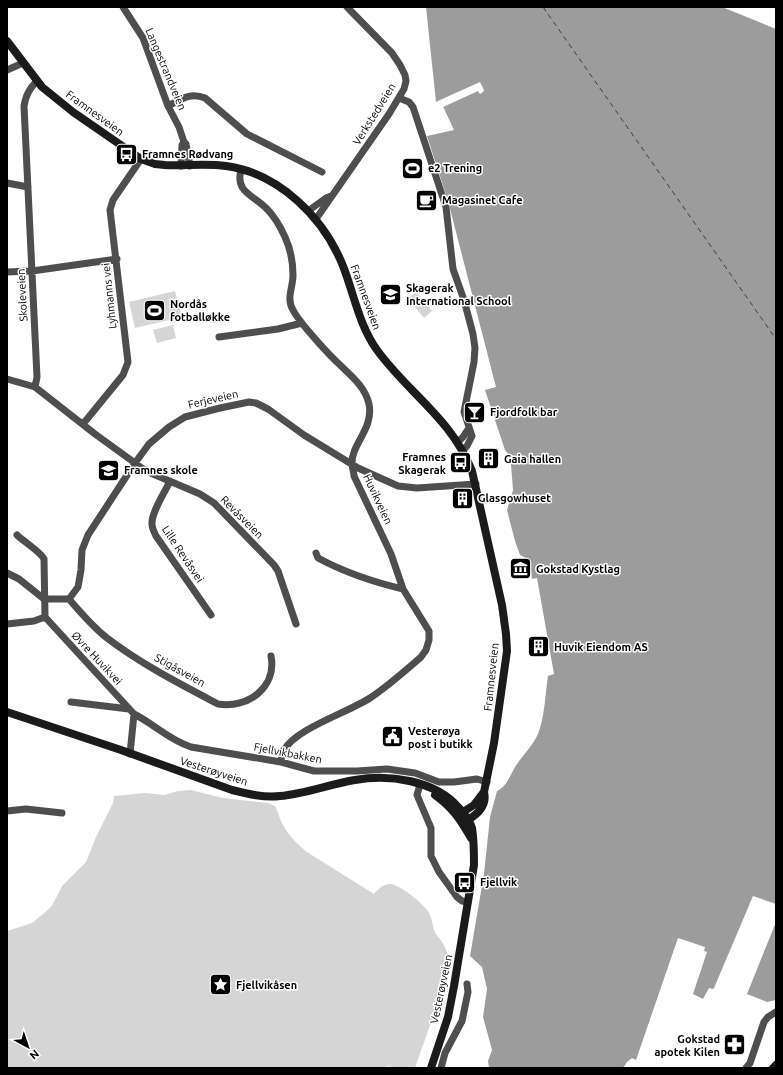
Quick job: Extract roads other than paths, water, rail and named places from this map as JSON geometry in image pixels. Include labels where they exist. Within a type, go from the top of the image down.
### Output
[{"type":"main road","name":"Framnesveien","points":[[7,41],[37,81],[48,92],[73,112],[141,159],[160,165],[220,165],[241,170],[270,182],[287,193],[308,210],[335,248],[343,266],[362,324],[369,338],[390,366],[445,424],[463,450],[476,484],[502,605],[506,634],[506,664],[487,782],[484,792],[486,798],[483,807],[479,812],[464,817]]},
{"type":"main road","name":"Vesterøyveien","points":[[7,712],[232,790],[264,796],[281,796],[355,780],[370,778],[393,778],[420,785],[464,817],[473,842],[474,865],[448,1017],[431,1068]]},
{"type":"street","name":"Langestrandveien","points":[[123,7],[139,31],[147,47],[168,106],[186,144],[190,166]]},
{"type":"street","name":"Verkstedveien","points":[[316,220],[399,98],[406,81],[400,65],[392,53],[347,7]]},
{"type":"street","points":[[7,70],[23,63]]},
{"type":"street","name":"Skoleveien","points":[[34,387],[37,377],[24,106],[26,95],[37,81]]},
{"type":"street","points":[[168,106],[192,95],[205,98],[247,134],[322,172]]},
{"type":"street","points":[[399,98],[409,102],[413,107],[446,207],[453,269],[464,300],[473,334],[475,348],[474,362],[464,412],[472,436],[467,446],[463,450]]},
{"type":"street","name":"Langestrandveien","points":[[181,166],[182,145],[184,142]]},
{"type":"street","name":"Lyhmanns vei","points":[[83,424],[123,374],[128,362],[110,210],[113,200],[141,159]]},
{"type":"street","name":"Huvikveien","points":[[241,170],[239,179],[242,187],[246,192],[267,208],[286,238],[291,255],[293,274],[289,303],[293,312],[325,350],[365,392],[369,408],[367,425],[353,456],[352,464],[354,476],[391,554],[403,589],[429,631],[430,640],[421,657],[370,698],[305,731],[288,745],[283,752],[281,762]]},
{"type":"street","points":[[7,184],[28,187]]},
{"type":"street","name":"Verkstedveien","points":[[308,210],[331,196]]},
{"type":"street","points":[[7,272],[32,271],[116,260]]},
{"type":"street","points":[[219,337],[278,329],[302,323]]},
{"type":"street","points":[[7,379],[34,387],[135,463]]},
{"type":"street","name":"Ferjeveien","points":[[69,599],[78,587],[82,550],[88,535],[149,444],[158,435],[185,417],[249,402],[256,403],[268,409],[304,435],[369,474],[398,486],[417,488],[476,484]]},
{"type":"street","points":[[458,442],[469,428]]},
{"type":"street","name":"Revåsveien","points":[[135,463],[146,471],[200,494],[214,503],[268,558],[278,571],[296,624]]},
{"type":"street","name":"Lille Revåsvei","points":[[170,481],[154,515],[152,529],[211,615]]},
{"type":"street","points":[[7,624],[34,621],[46,617],[43,555],[26,544],[17,535]]},
{"type":"street","points":[[316,553],[318,558],[342,569],[379,583],[403,589]]},
{"type":"street","points":[[7,573],[19,579],[44,599],[69,599]]},
{"type":"street","name":"Stigåsveien","points":[[69,599],[107,638],[145,664],[218,704],[229,705],[254,698],[260,692],[271,674],[273,665],[271,656]]},
{"type":"street","name":"Øvre Huvikvei","points":[[46,617],[131,711]]},
{"type":"street","points":[[71,702],[131,711],[130,754]]},
{"type":"street","name":"Fjellvikbakken","points":[[131,711],[147,720],[179,743],[191,747],[281,762],[314,771],[387,769],[415,773],[438,782],[454,782],[477,779],[487,782]]},
{"type":"street","points":[[420,785],[417,795],[431,828],[431,856],[439,872],[457,897],[462,901],[468,902]]},
{"type":"street","points":[[7,811],[26,809],[62,813]]},
{"type":"street","points":[[440,1068],[445,1053],[462,1021],[468,992],[467,984]]},
{"type":"street","points":[[746,1068],[750,1063],[764,1022],[768,1017],[776,1012]]},
{"type":"place","name":"Framnes Rødvang","points":[[127,154]]},
{"type":"place","name":"e2 Trening","points":[[412,168]]},
{"type":"place","name":"Magasinet Cafe","points":[[427,200]]},
{"type":"place","name":"Skagerak International School","points":[[390,294]]},
{"type":"place","name":"Nordås fotballøkke","points":[[155,310]]},
{"type":"place","name":"Fjordfolk bar","points":[[475,412]]},
{"type":"place","name":"Gaia hallen","points":[[488,459]]},
{"type":"place","name":"Framnes Skagerak","points":[[461,463]]},
{"type":"place","name":"Framnes skole","points":[[108,470]]},
{"type":"place","name":"Glasgowhuset","points":[[463,498]]},
{"type":"place","name":"Gokstad Kystlag","points":[[520,569]]},
{"type":"place","name":"Huvik Eiendom AS","points":[[538,647]]},
{"type":"place","name":"Vesterøya post i butikk","points":[[392,737]]},
{"type":"place","name":"Fjellvik","points":[[465,882]]},
{"type":"place","name":"Fjellvikåsen","points":[[220,985]]},
{"type":"place","name":"Gokstad apotek Kilen","points":[[735,1045]]}]
